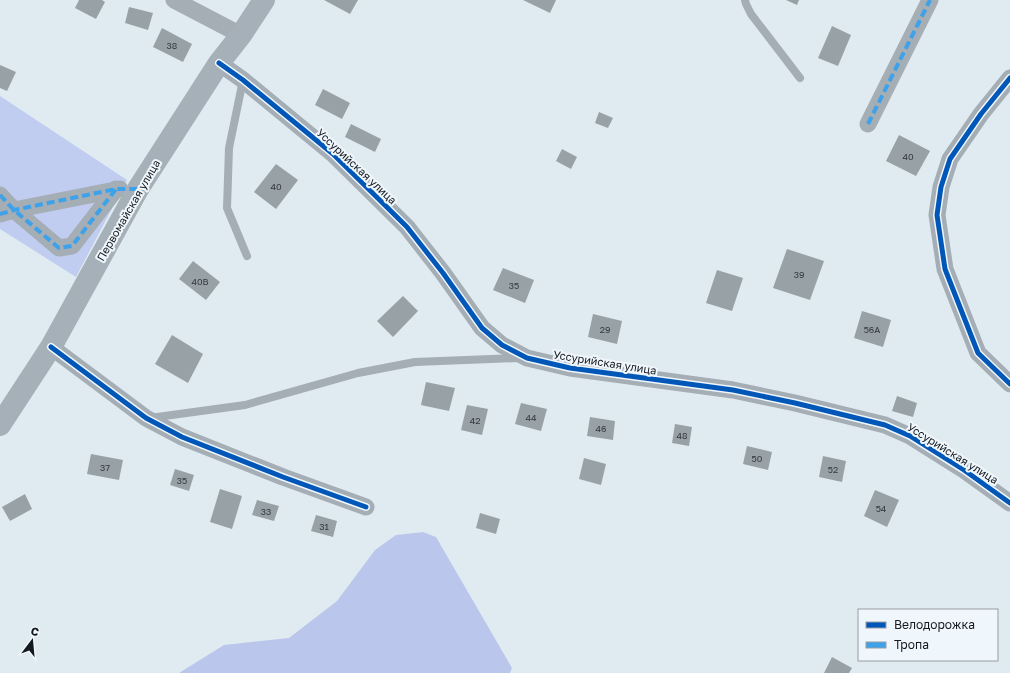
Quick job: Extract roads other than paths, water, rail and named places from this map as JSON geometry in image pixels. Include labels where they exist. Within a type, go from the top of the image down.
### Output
[{"type":"main road","name":"Первомайская улица","points":[[0,425],[51,346],[138,189],[219,63],[241,35],[264,0]]},
{"type":"street","points":[[174,0],[241,35]]},
{"type":"street","points":[[868,124],[930,0]]},
{"type":"street","name":"Уссурийская улица","points":[[219,63],[243,80],[333,154],[407,227],[443,273],[482,328],[502,345],[527,358],[570,368],[733,390],[795,403],[885,425],[910,436],[964,470],[1010,503]]},
{"type":"street","points":[[1010,78],[981,114],[950,159],[941,187],[937,215],[945,268],[978,353],[1010,384]]},
{"type":"street","points":[[7,212],[116,189],[138,189]]},
{"type":"street","points":[[0,195],[7,212],[59,248],[72,246],[116,189]]},
{"type":"street","points":[[51,346],[146,418],[182,437],[261,469],[366,507]]},
{"type":"lane","points":[[745,0],[751,14],[800,78]]},
{"type":"lane","points":[[243,80],[229,148],[227,208],[247,256]]},
{"type":"lane","points":[[146,418],[245,405],[358,373],[415,362],[527,358]]}]
